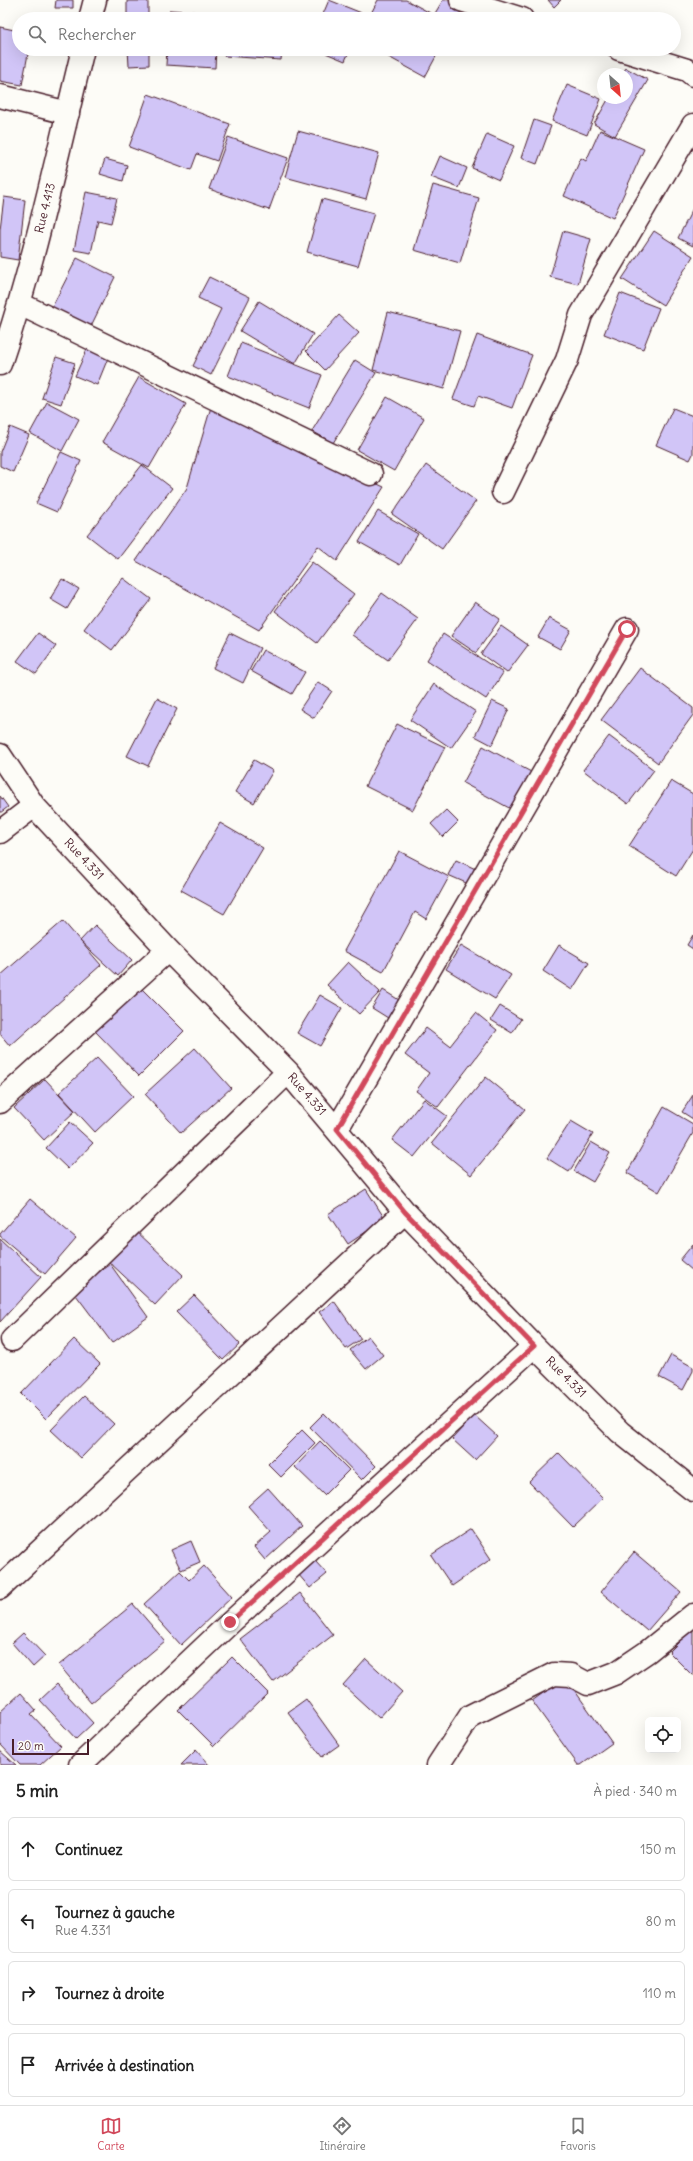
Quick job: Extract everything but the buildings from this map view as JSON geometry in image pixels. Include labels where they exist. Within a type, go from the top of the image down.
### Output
[{"type":"street","points":[[92,12],[95,0]]},
{"type":"street","points":[[461,0],[500,12]]},
{"type":"street","name":"Rue 4.413","points":[[0,364],[20,304],[81,56]]},
{"type":"street","points":[[642,56],[687,70],[693,74]]},
{"type":"street","points":[[0,96],[68,113]]},
{"type":"street","points":[[503,492],[567,360],[581,315],[693,125]]},
{"type":"street","points":[[20,304],[371,474]]},
{"type":"street","points":[[337,1129],[627,629]]},
{"type":"street","name":"Rue 4.331","points":[[0,755],[34,806],[168,950],[288,1072],[405,1212],[534,1346],[620,1432],[693,1490]]},
{"type":"street","points":[[0,832],[34,806]]},
{"type":"street","points":[[0,1102],[168,950]]},
{"type":"street","points":[[12,1340],[288,1072]]},
{"type":"street","points":[[0,1588],[405,1212]]},
{"type":"street","points":[[80,1765],[230,1622],[534,1346]]},
{"type":"street","points":[[438,1765],[470,1716],[554,1674],[571,1675],[588,1684],[616,1673],[647,1652],[693,1615]]},
{"type":"route","points":[[230,1622],[534,1346],[405,1212],[337,1129],[627,629]]}]
